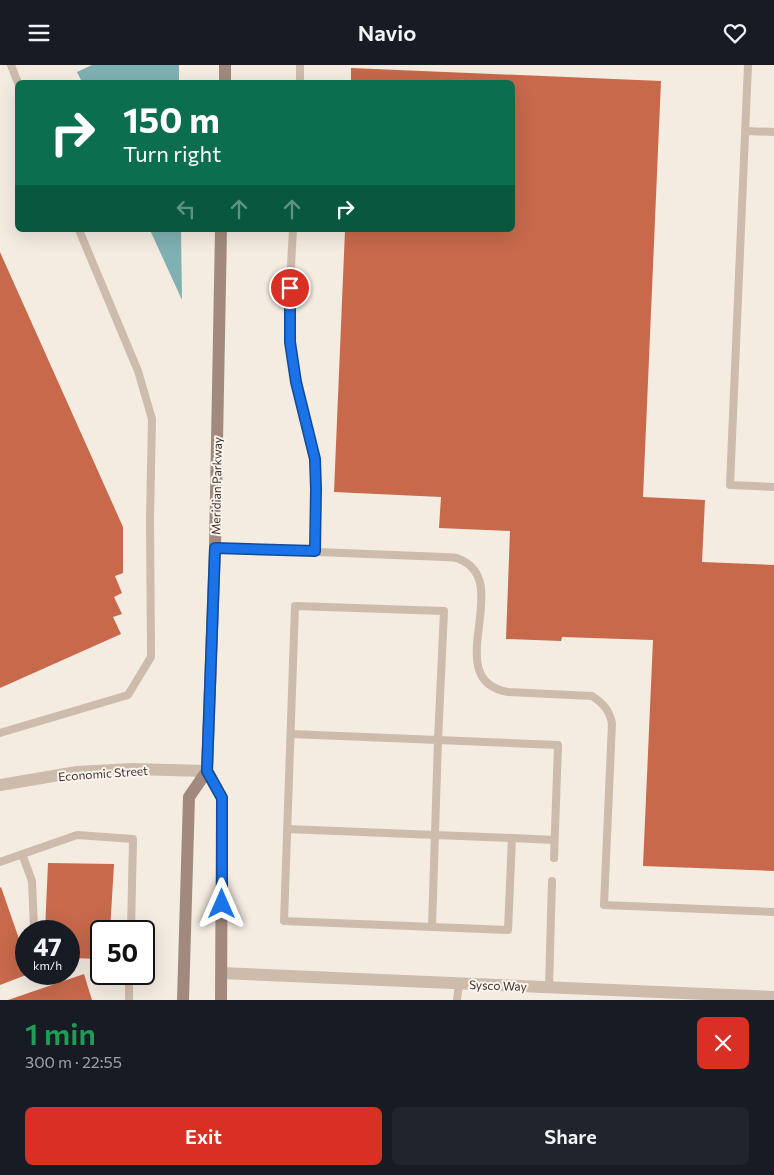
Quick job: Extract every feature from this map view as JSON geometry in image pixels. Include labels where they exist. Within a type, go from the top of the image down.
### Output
[{"type":"main road","points":[[225,65],[225,80]]},
{"type":"main road","name":"Meridian Parkway","points":[[207,771],[215,548],[222,232]]},
{"type":"main road","points":[[183,1000],[189,797],[207,771],[222,798],[222,1000]]},
{"type":"street","name":"Economic Street","points":[[0,785],[78,772],[132,769],[207,771]]},
{"type":"street","name":"Sysco Way","points":[[222,973],[774,997]]},
{"type":"lane","points":[[11,65],[17,80]]},
{"type":"lane","points":[[300,65],[300,80]]},
{"type":"lane","points":[[748,65],[730,485],[774,487]]},
{"type":"lane","points":[[745,131],[774,132]]},
{"type":"lane","points":[[0,733],[128,695],[151,657],[150,518],[152,419],[138,371],[81,232]]},
{"type":"lane","points":[[293,232],[290,342],[296,382],[315,459],[315,551]]},
{"type":"lane","points":[[215,548],[444,557],[459,559],[470,566],[480,578],[481,592],[477,659],[478,672],[485,683],[496,690],[508,692],[592,696],[603,703],[610,713],[612,723],[604,905],[774,912]]},
{"type":"lane","points":[[432,927],[444,611],[296,605],[284,921],[432,927],[508,930],[512,838]]},
{"type":"lane","points":[[291,734],[558,745],[554,858]]},
{"type":"lane","points":[[287,829],[554,840]]},
{"type":"lane","points":[[0,862],[77,835],[133,839],[131,920]]},
{"type":"lane","points":[[22,855],[32,881],[34,920]]},
{"type":"lane","points":[[549,987],[552,881]]},
{"type":"lane","points":[[457,1000],[458,983]]},
{"type":"lane","points":[[129,985],[129,1000]]},
{"type":"water","points":[[92,65],[179,65],[179,80],[81,80],[77,72]]},
{"type":"water","points":[[151,232],[181,232],[182,300]]},
{"type":"building","points":[[351,68],[661,81],[643,497],[705,500],[702,562],[774,565],[774,871],[643,866],[653,640],[562,637],[561,641],[506,639],[510,531],[439,528],[441,497],[334,492],[345,232],[515,232],[515,80],[351,80]]},
{"type":"building","points":[[0,252],[123,527],[123,573],[115,576],[122,593],[114,597],[122,614],[113,617],[121,634],[0,688]]},
{"type":"building","points":[[48,863],[114,864],[111,920],[90,920],[90,959],[80,958],[80,920],[45,920]]},
{"type":"building","points":[[0,888],[15,927],[15,979],[0,985]]},
{"type":"building","points":[[84,974],[92,1000],[8,1000],[52,985],[80,985],[80,975]]},
{"type":"route","points":[[222,904],[222,798],[207,771],[215,548],[315,551],[315,459],[296,382],[290,342],[290,288]]}]
